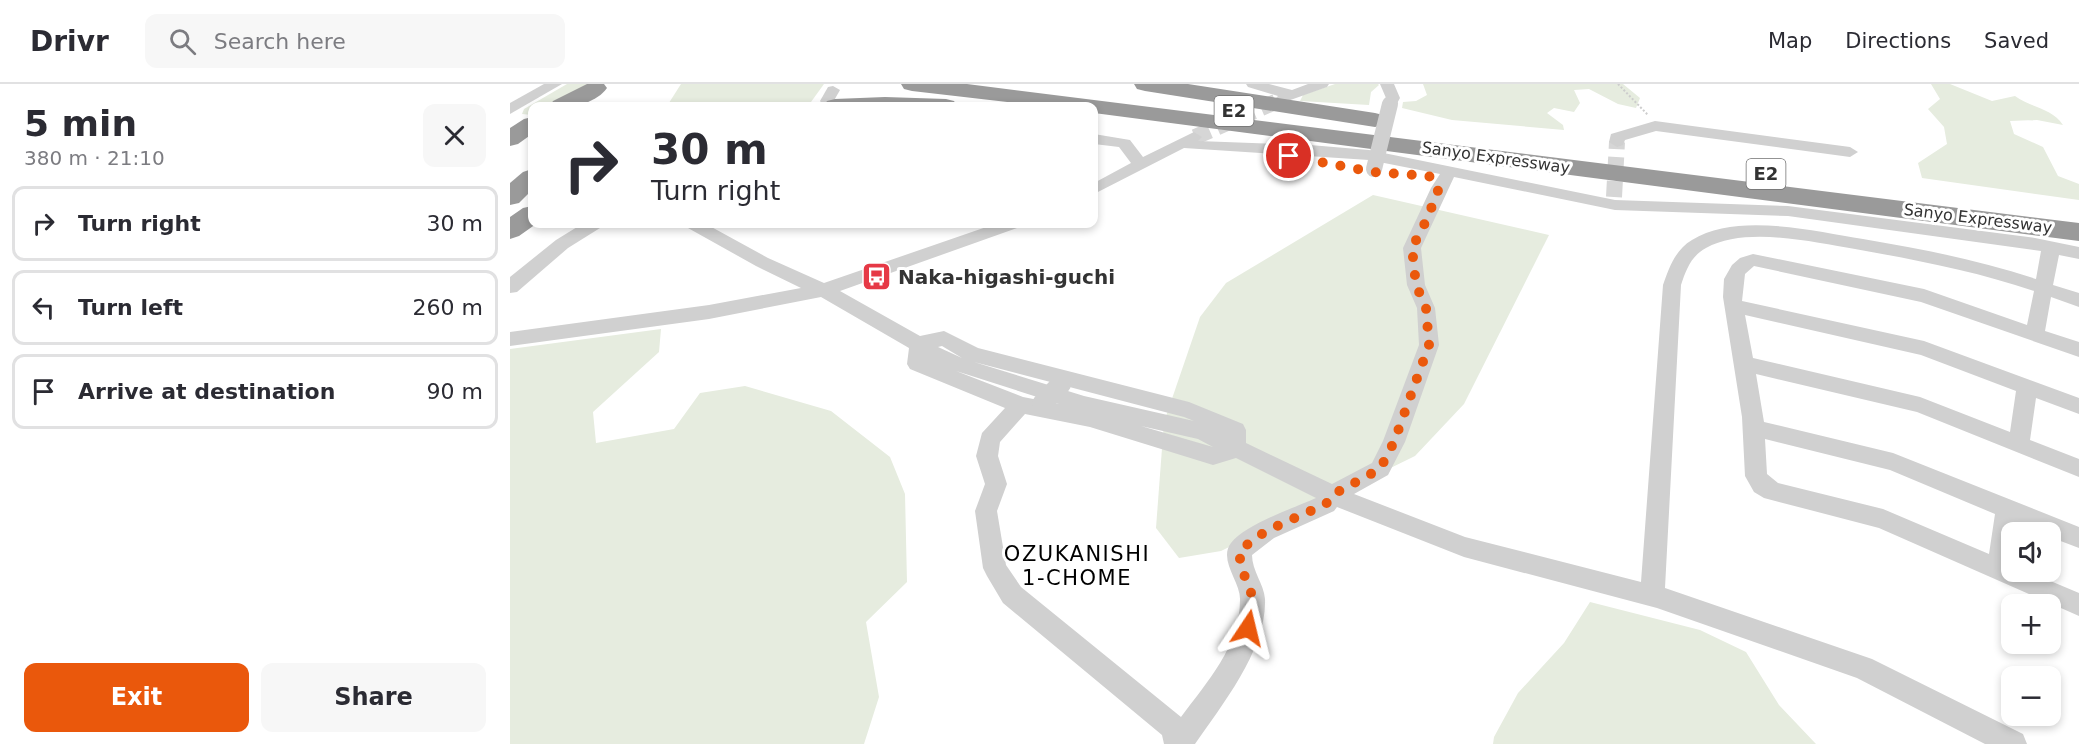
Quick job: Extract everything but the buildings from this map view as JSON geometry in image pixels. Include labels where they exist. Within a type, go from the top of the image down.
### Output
[{"type":"highway","name":"Sanyo Expressway","points":[[912,84],[1062,102]]},
{"type":"highway","name":"Sanyo Expressway","points":[[1014,84],[1454,135],[2079,215]]},
{"type":"highway","points":[[1145,84],[1454,135]]},
{"type":"highway","points":[[574,102],[604,93]]},
{"type":"highway","points":[[832,99],[864,102]]},
{"type":"highway","name":"Sanyo Expressway","points":[[1098,106],[2079,232]]},
{"type":"highway","points":[[1098,113],[1665,180]]},
{"type":"highway","points":[[510,197],[528,181]]},
{"type":"highway","points":[[510,230],[528,217]]},
{"type":"street","points":[[510,109],[555,84]]},
{"type":"street","points":[[1253,84],[1287,97],[1322,84]]},
{"type":"street","points":[[1374,170],[1393,98],[1387,84]]},
{"type":"street","points":[[1617,142],[1617,136],[1655,126],[1850,152]]},
{"type":"street","points":[[1098,140],[1124,143],[1141,165]]},
{"type":"street","points":[[1098,187],[1189,140],[1195,146],[1310,150],[1369,155],[1444,180]]},
{"type":"street","points":[[1259,149],[1266,154],[1444,180],[1615,201],[1788,211],[2051,247],[2079,253]]},
{"type":"street","points":[[1178,744],[1233,668],[1248,628],[1253,598],[1240,564],[1240,550],[1266,531],[1326,504],[1332,495],[1380,469],[1394,442],[1429,345],[1426,308],[1416,285],[1412,248],[1444,180]]},
{"type":"street","points":[[510,287],[562,244],[588,228]]},
{"type":"street","points":[[701,228],[762,262],[823,290],[942,358],[993,377],[1084,404],[1203,432],[1332,495],[1464,547],[1652,596],[1863,668],[2013,744]]},
{"type":"street","points":[[510,339],[709,312],[823,290],[1000,228]]},
{"type":"street","points":[[1652,596],[1672,285],[1678,266],[1690,251],[1706,242],[1729,234],[1755,231],[1785,232],[1927,255],[1999,273],[2079,300]]},
{"type":"street","points":[[2035,335],[2051,247]]},
{"type":"street","points":[[2079,350],[1924,296],[1753,260],[1743,263],[1732,277],[1734,306],[1754,428],[1756,476],[1767,489],[1883,519],[2079,605]]},
{"type":"street","points":[[1734,306],[1924,348],[2079,406]]},
{"type":"street","points":[[919,344],[944,338],[972,354],[1064,381],[1189,410],[1235,430],[1236,448]]},
{"type":"street","points":[[919,344],[917,364],[1033,406],[1090,419],[1213,456],[1236,448]]},
{"type":"street","points":[[1744,364],[1920,405],[2079,468]]},
{"type":"street","points":[[1064,381],[990,439],[987,456],[996,484],[986,511],[995,568],[1011,595],[1173,727],[1178,744]]},
{"type":"street","points":[[2019,444],[2027,386]]},
{"type":"street","points":[[1754,428],[1893,462],[2079,538]]},
{"type":"street","points":[[1998,569],[2007,508]]},
{"type":"path","points":[[1618,84],[1639,104],[1655,126]]},
{"type":"shaded area","points":[[567,84],[589,84],[555,102],[536,102]]},
{"type":"shaded area","points":[[681,84],[824,84],[811,102],[670,102]]},
{"type":"shaded area","points":[[1335,84],[1379,85],[1371,92],[1369,105],[1300,101],[1303,95]]},
{"type":"shaded area","points":[[1423,84],[1623,84],[1640,98],[1636,108],[1618,104],[1589,89],[1574,90],[1580,103],[1574,112],[1554,108],[1547,113],[1563,125],[1564,130],[1452,120],[1402,108],[1403,102],[1416,101],[1427,95]]},
{"type":"shaded area","points":[[1931,84],[1950,84],[1992,101],[2015,96],[2053,115],[2063,125],[2037,120],[2010,121],[2014,134],[2043,147],[2058,176],[2079,184],[2079,200],[1922,178],[1918,163],[1947,144],[1944,127],[1928,109],[1940,99]]},
{"type":"shaded area","points":[[528,107],[528,115],[522,114]]},
{"type":"shaded area","points":[[1373,195],[1549,235],[1464,404],[1415,456],[1221,551],[1179,558],[1156,528],[1164,422],[1200,317],[1226,283]]},
{"type":"shaded area","points":[[661,329],[659,352],[593,412],[596,443],[674,429],[700,393],[745,386],[831,411],[890,457],[905,494],[907,582],[866,622],[879,697],[864,744],[510,744],[510,349]]},
{"type":"shaded area","points":[[1590,602],[1700,630],[1746,652],[1779,705],[1816,744],[1493,744],[1494,737],[1518,693],[1564,643]]},
{"type":"tunnel","points":[[1195,137],[1282,99]]},
{"type":"tunnel","points":[[1614,197],[1617,142]]},
{"type":"place","name":"Naka-higashi-guchi","points":[[877,277]]},
{"type":"district","name":"OZUKANISHI 1-CHOME","points":[[1077,566]]},
{"type":"route","points":[[1248,628],[1253,598],[1240,564],[1240,550],[1266,531],[1326,504],[1332,495],[1380,469],[1394,442],[1429,345],[1426,308],[1416,285],[1412,248],[1439,188],[1429,176],[1373,172],[1289,156]]}]
